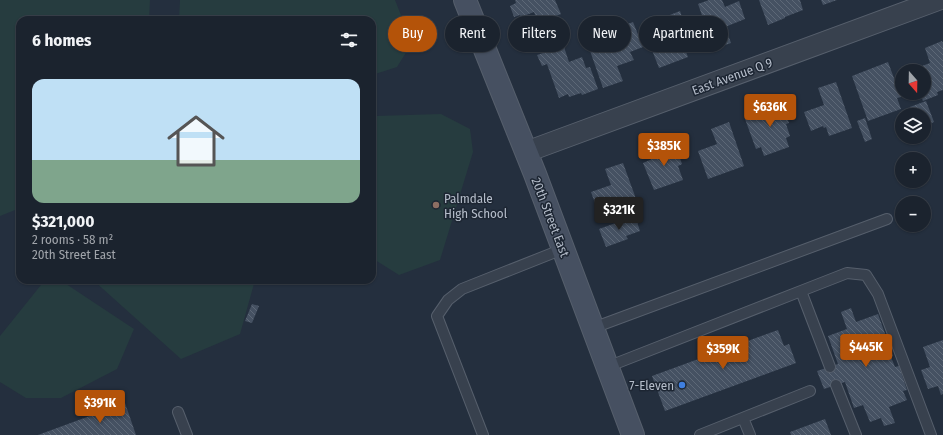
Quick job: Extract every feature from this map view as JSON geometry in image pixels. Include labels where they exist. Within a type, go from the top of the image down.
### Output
[{"type":"street","name":"20th Street East","points":[[465,0],[526,152],[633,435]]},
{"type":"street","name":"East Avenue Q 9","points":[[526,152],[938,0]]},
{"type":"lane","points":[[593,328],[887,219]]},
{"type":"lane","points":[[483,435],[437,316],[448,300],[462,289],[563,249]]},
{"type":"lane","points":[[607,367],[847,273],[866,275],[878,294],[931,435]]},
{"type":"lane","points":[[801,291],[830,367]]},
{"type":"lane","points":[[836,385],[856,435]]},
{"type":"lane","points":[[700,435],[810,391]]},
{"type":"lane","points":[[178,412],[187,435]]},
{"type":"lane","points":[[743,418],[750,435]]},
{"type":"green space","points":[[0,0],[150,0],[149,16],[16,16],[16,210],[0,216]]},
{"type":"green space","points":[[180,0],[395,0],[401,16],[388,16],[388,52],[406,52],[397,67],[376,74],[376,16],[179,16]]},
{"type":"green space","points":[[441,114],[470,129],[473,152],[440,260],[399,275],[376,261],[376,116]]},
{"type":"green space","points":[[42,284],[66,284],[134,329],[117,369],[61,398],[26,398],[0,382],[0,336]]},
{"type":"green space","points":[[97,284],[254,284],[240,334],[181,359]]},
{"type":"building","points":[[515,0],[555,0],[561,14],[556,16],[535,16],[534,12],[524,16],[514,16],[510,6],[516,3]]},
{"type":"building","points":[[709,0],[722,0],[725,7],[739,1],[745,19],[728,26],[728,16],[702,16],[698,4]]},
{"type":"building","points":[[759,0],[800,0],[803,10],[768,25]]},
{"type":"building","points":[[821,0],[837,0],[823,5]]},
{"type":"building","points":[[680,11],[682,16],[667,16]]},
{"type":"building","points":[[633,22],[639,37],[639,49],[631,52],[631,23]]},
{"type":"building","points":[[728,35],[731,43],[728,44]]},
{"type":"building","points":[[942,41],[943,43],[943,90],[937,92],[938,95],[931,98],[931,64],[927,64],[930,63],[925,48]]},
{"type":"building","points":[[566,52],[569,62],[582,57],[586,68],[590,67],[598,89],[582,95],[581,93],[569,97],[568,94],[559,98],[547,64],[542,66],[537,55],[543,53]]},
{"type":"building","points":[[590,52],[630,52],[634,60],[617,66],[623,81],[603,88]]},
{"type":"building","points":[[653,52],[686,52],[688,57],[659,68]]},
{"type":"building","points":[[888,62],[895,81],[895,100],[898,100],[901,108],[895,108],[895,111],[868,121],[852,76]]},
{"type":"building","points":[[836,82],[852,128],[829,136],[826,127],[824,128],[823,126],[811,131],[804,112],[824,105],[818,88]]},
{"type":"building","points":[[781,100],[789,123],[786,124],[790,136],[786,138],[789,147],[764,156],[761,147],[756,149],[745,119],[756,115],[755,112],[765,109],[764,106]]},
{"type":"building","points":[[926,101],[929,108],[910,108]]},
{"type":"building","points":[[931,114],[934,122],[931,123]]},
{"type":"building","points":[[865,118],[872,139],[865,142],[857,121]]},
{"type":"building","points":[[729,122],[744,166],[708,179],[698,151],[717,144],[711,129]]},
{"type":"building","points":[[675,144],[682,164],[678,166],[683,180],[654,190],[643,163],[652,159],[650,153]]},
{"type":"building","points":[[623,163],[639,207],[626,211],[628,218],[617,222],[614,212],[600,217],[591,192],[611,185],[605,169]]},
{"type":"building","points":[[635,216],[640,231],[626,236],[628,239],[606,247],[599,229]]},
{"type":"building","points":[[252,304],[259,306],[252,323],[245,321]]},
{"type":"building","points":[[851,308],[856,322],[878,314],[893,356],[891,357],[895,367],[899,366],[907,390],[903,391],[907,400],[889,407],[895,423],[884,426],[881,418],[870,422],[863,405],[854,408],[845,382],[824,389],[817,371],[838,364],[828,336],[847,329],[841,312]]},
{"type":"building","points":[[778,330],[784,346],[789,344],[796,363],[665,411],[652,376]]},
{"type":"building","points":[[943,340],[943,394],[941,395],[938,386],[928,389],[921,370],[930,367],[923,347]]},
{"type":"building","points":[[125,403],[136,435],[38,435]]},
{"type":"building","points":[[825,419],[831,435],[791,435],[790,432]]},
{"type":"place","name":"Palmdale High School","points":[[436,205]]},
{"type":"place","name":"7-Eleven","points":[[682,385]]}]
